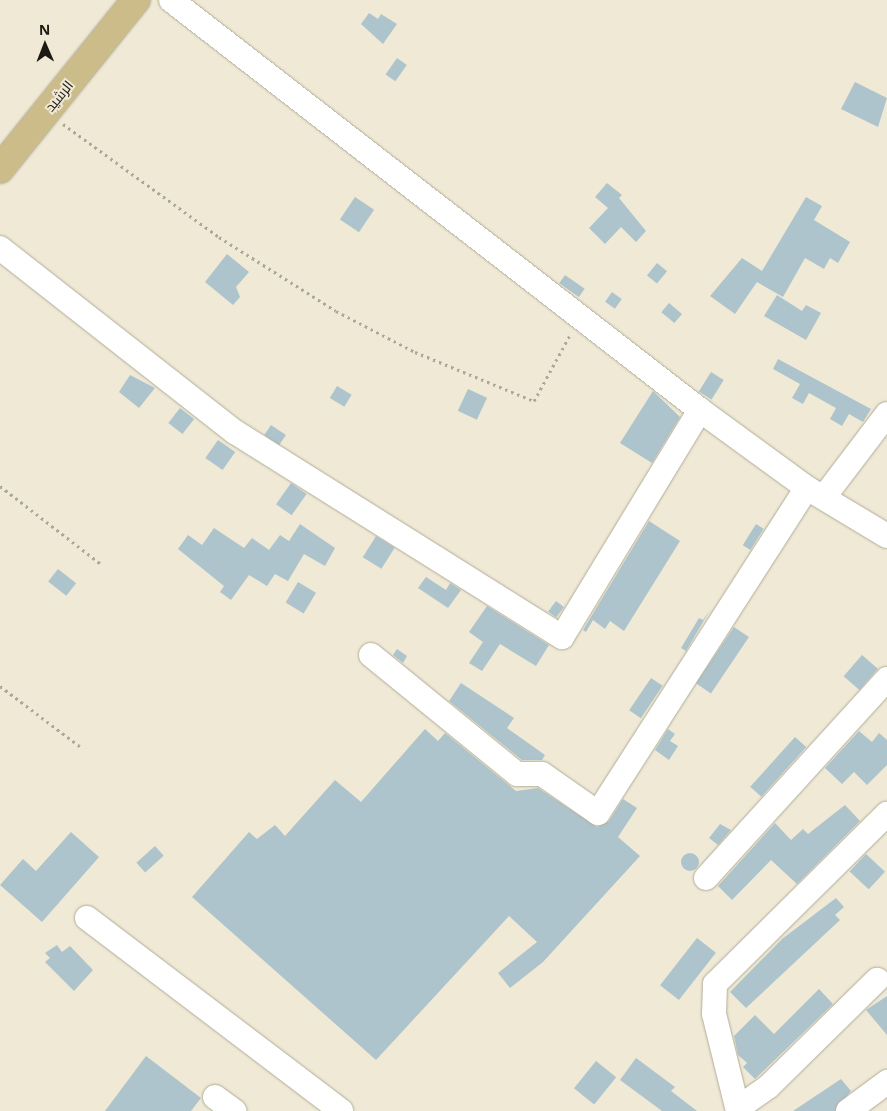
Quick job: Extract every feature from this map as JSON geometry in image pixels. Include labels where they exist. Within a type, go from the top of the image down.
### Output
[{"type":"main road","name":"الرشيد","points":[[0,169],[136,0]]},
{"type":"street","points":[[171,0],[583,323],[700,410],[816,492],[887,536]]},
{"type":"street","points":[[0,248],[235,432],[562,637],[700,410]]},
{"type":"street","points":[[371,655],[516,774],[542,774],[598,813],[816,492],[887,414]]},
{"type":"street","points":[[706,878],[887,679]]},
{"type":"street","points":[[877,980],[768,1087],[738,1109],[714,1014],[715,984],[887,814]]},
{"type":"street","points":[[87,918],[341,1111]]},
{"type":"street","points":[[848,1111],[887,1082]]},
{"type":"street","points":[[215,1097],[234,1111]]},
{"type":"path","points":[[46,112],[173,207],[336,311],[414,352],[534,401],[572,332],[583,323]]},
{"type":"path","points":[[0,486],[101,564]]},
{"type":"path","points":[[0,686],[82,748]]},
{"type":"building","points":[[369,13],[378,19],[381,14],[397,24],[383,44],[361,24]]},
{"type":"building","points":[[397,58],[407,65],[395,81],[386,74]]},
{"type":"building","points":[[855,82],[887,98],[878,127],[841,109]]},
{"type":"building","points":[[607,183],[622,195],[619,198],[646,231],[636,242],[621,227],[605,244],[589,228],[608,208],[595,197]]},
{"type":"building","points":[[355,197],[374,210],[359,232],[340,219]]},
{"type":"building","points":[[806,197],[822,206],[814,220],[850,242],[838,263],[830,258],[824,269],[805,258],[783,297],[757,282],[735,314],[710,296],[742,258],[762,271]]},
{"type":"building","points":[[227,254],[249,272],[236,287],[240,297],[233,305],[205,282]]},
{"type":"building","points":[[657,263],[667,271],[657,284],[647,275]]},
{"type":"building","points":[[565,275],[585,289],[579,297],[559,283]]},
{"type":"building","points":[[612,292],[622,299],[615,309],[605,302]]},
{"type":"building","points":[[777,295],[802,311],[806,305],[821,313],[806,340],[764,316]]},
{"type":"building","points":[[669,303],[682,314],[674,323],[661,312]]},
{"type":"building","points":[[778,359],[871,409],[863,422],[849,414],[842,426],[830,419],[836,408],[809,393],[803,404],[792,398],[800,384],[773,369]]},
{"type":"building","points":[[711,372],[724,380],[712,399],[699,392]]},
{"type":"building","points":[[130,375],[155,388],[139,408],[119,392]]},
{"type":"building","points":[[337,386],[352,395],[344,407],[330,398]]},
{"type":"building","points":[[468,389],[487,398],[477,420],[458,411]]},
{"type":"building","points":[[653,391],[680,417],[652,463],[620,443]]},
{"type":"building","points":[[180,408],[194,419],[182,434],[168,423]]},
{"type":"building","points":[[271,425],[286,435],[279,445],[264,435]]},
{"type":"building","points":[[218,440],[235,452],[223,470],[205,458]]},
{"type":"building","points":[[291,483],[307,494],[292,515],[276,504]]},
{"type":"building","points":[[649,521],[680,541],[624,631],[610,621],[605,629],[593,620],[586,632],[583,630]]},
{"type":"building","points":[[300,524],[335,548],[325,566],[304,554],[288,581],[275,574],[267,586],[249,575],[231,600],[220,592],[224,586],[178,549],[188,535],[202,545],[214,528],[244,548],[252,538],[269,550],[280,535],[289,541]]},
{"type":"building","points":[[756,524],[764,529],[750,550],[743,545]]},
{"type":"building","points":[[376,536],[395,548],[381,569],[363,557]]},
{"type":"building","points":[[58,569],[76,583],[66,596],[48,582]]},
{"type":"building","points":[[426,577],[446,590],[450,583],[461,590],[448,608],[418,588]]},
{"type":"building","points":[[298,582],[316,593],[304,613],[286,603]]},
{"type":"building","points":[[556,601],[564,607],[556,617],[548,611]]},
{"type":"building","points":[[487,606],[549,645],[536,666],[500,644],[482,671],[469,663],[483,642],[469,632]]},
{"type":"building","points":[[710,610],[686,651],[681,648],[699,618],[703,620]]},
{"type":"building","points":[[734,627],[749,637],[711,693],[696,683]]},
{"type":"building","points":[[397,649],[407,656],[403,663],[393,655]]},
{"type":"building","points":[[862,655],[878,669],[859,690],[844,676]]},
{"type":"building","points":[[651,678],[663,686],[641,718],[629,710]]},
{"type":"building","points":[[461,683],[514,718],[507,728],[545,755],[542,760],[522,760],[449,701]]},
{"type":"building","points":[[425,729],[438,741],[445,733],[516,791],[538,788],[597,827],[609,821],[623,799],[637,808],[618,837],[640,856],[543,962],[510,988],[498,973],[537,942],[509,916],[376,1060],[192,897],[249,832],[257,839],[275,825],[285,836],[335,780],[361,802]]},
{"type":"building","points":[[668,729],[675,734],[670,741],[678,746],[669,760],[655,750]]},
{"type":"building","points":[[859,731],[872,742],[879,733],[887,740],[887,765],[867,785],[854,772],[842,784],[825,768]]},
{"type":"building","points":[[795,737],[806,747],[761,797],[750,787]]},
{"type":"building","points":[[845,805],[860,821],[797,884],[771,860],[732,900],[718,886],[775,823],[791,840],[803,829],[808,834]]},
{"type":"building","points":[[720,824],[731,830],[718,845],[709,838]]},
{"type":"building","points":[[71,832],[99,857],[42,922],[0,885],[23,859],[36,871]]},
{"type":"building","points":[[155,846],[164,856],[145,872],[136,863]]},
{"type":"building","points":[[690,853],[696,856],[699,862],[696,868],[690,871],[684,868],[681,862],[684,856]]},
{"type":"building","points":[[866,854],[885,872],[869,889],[850,872]]},
{"type":"building","points":[[836,898],[844,907],[835,915],[840,920],[746,1008],[730,992],[782,939]]},
{"type":"building","points":[[697,938],[716,953],[679,1000],[660,985]]},
{"type":"building","points":[[57,945],[62,952],[70,946],[93,970],[74,991],[45,962],[50,958],[45,953]]},
{"type":"building","points":[[819,989],[833,1004],[755,1079],[743,1067],[747,1063],[738,1055],[734,1036],[755,1015],[774,1034]]},
{"type":"building","points":[[887,996],[887,1035],[866,1010]]},
{"type":"building","points":[[146,1056],[201,1098],[191,1111],[105,1111]]},
{"type":"building","points":[[636,1058],[675,1087],[671,1091],[697,1111],[662,1111],[620,1080]]},
{"type":"building","points":[[596,1061],[616,1077],[594,1105],[574,1088]]},
{"type":"building","points":[[841,1079],[851,1091],[835,1111],[793,1111]]}]
